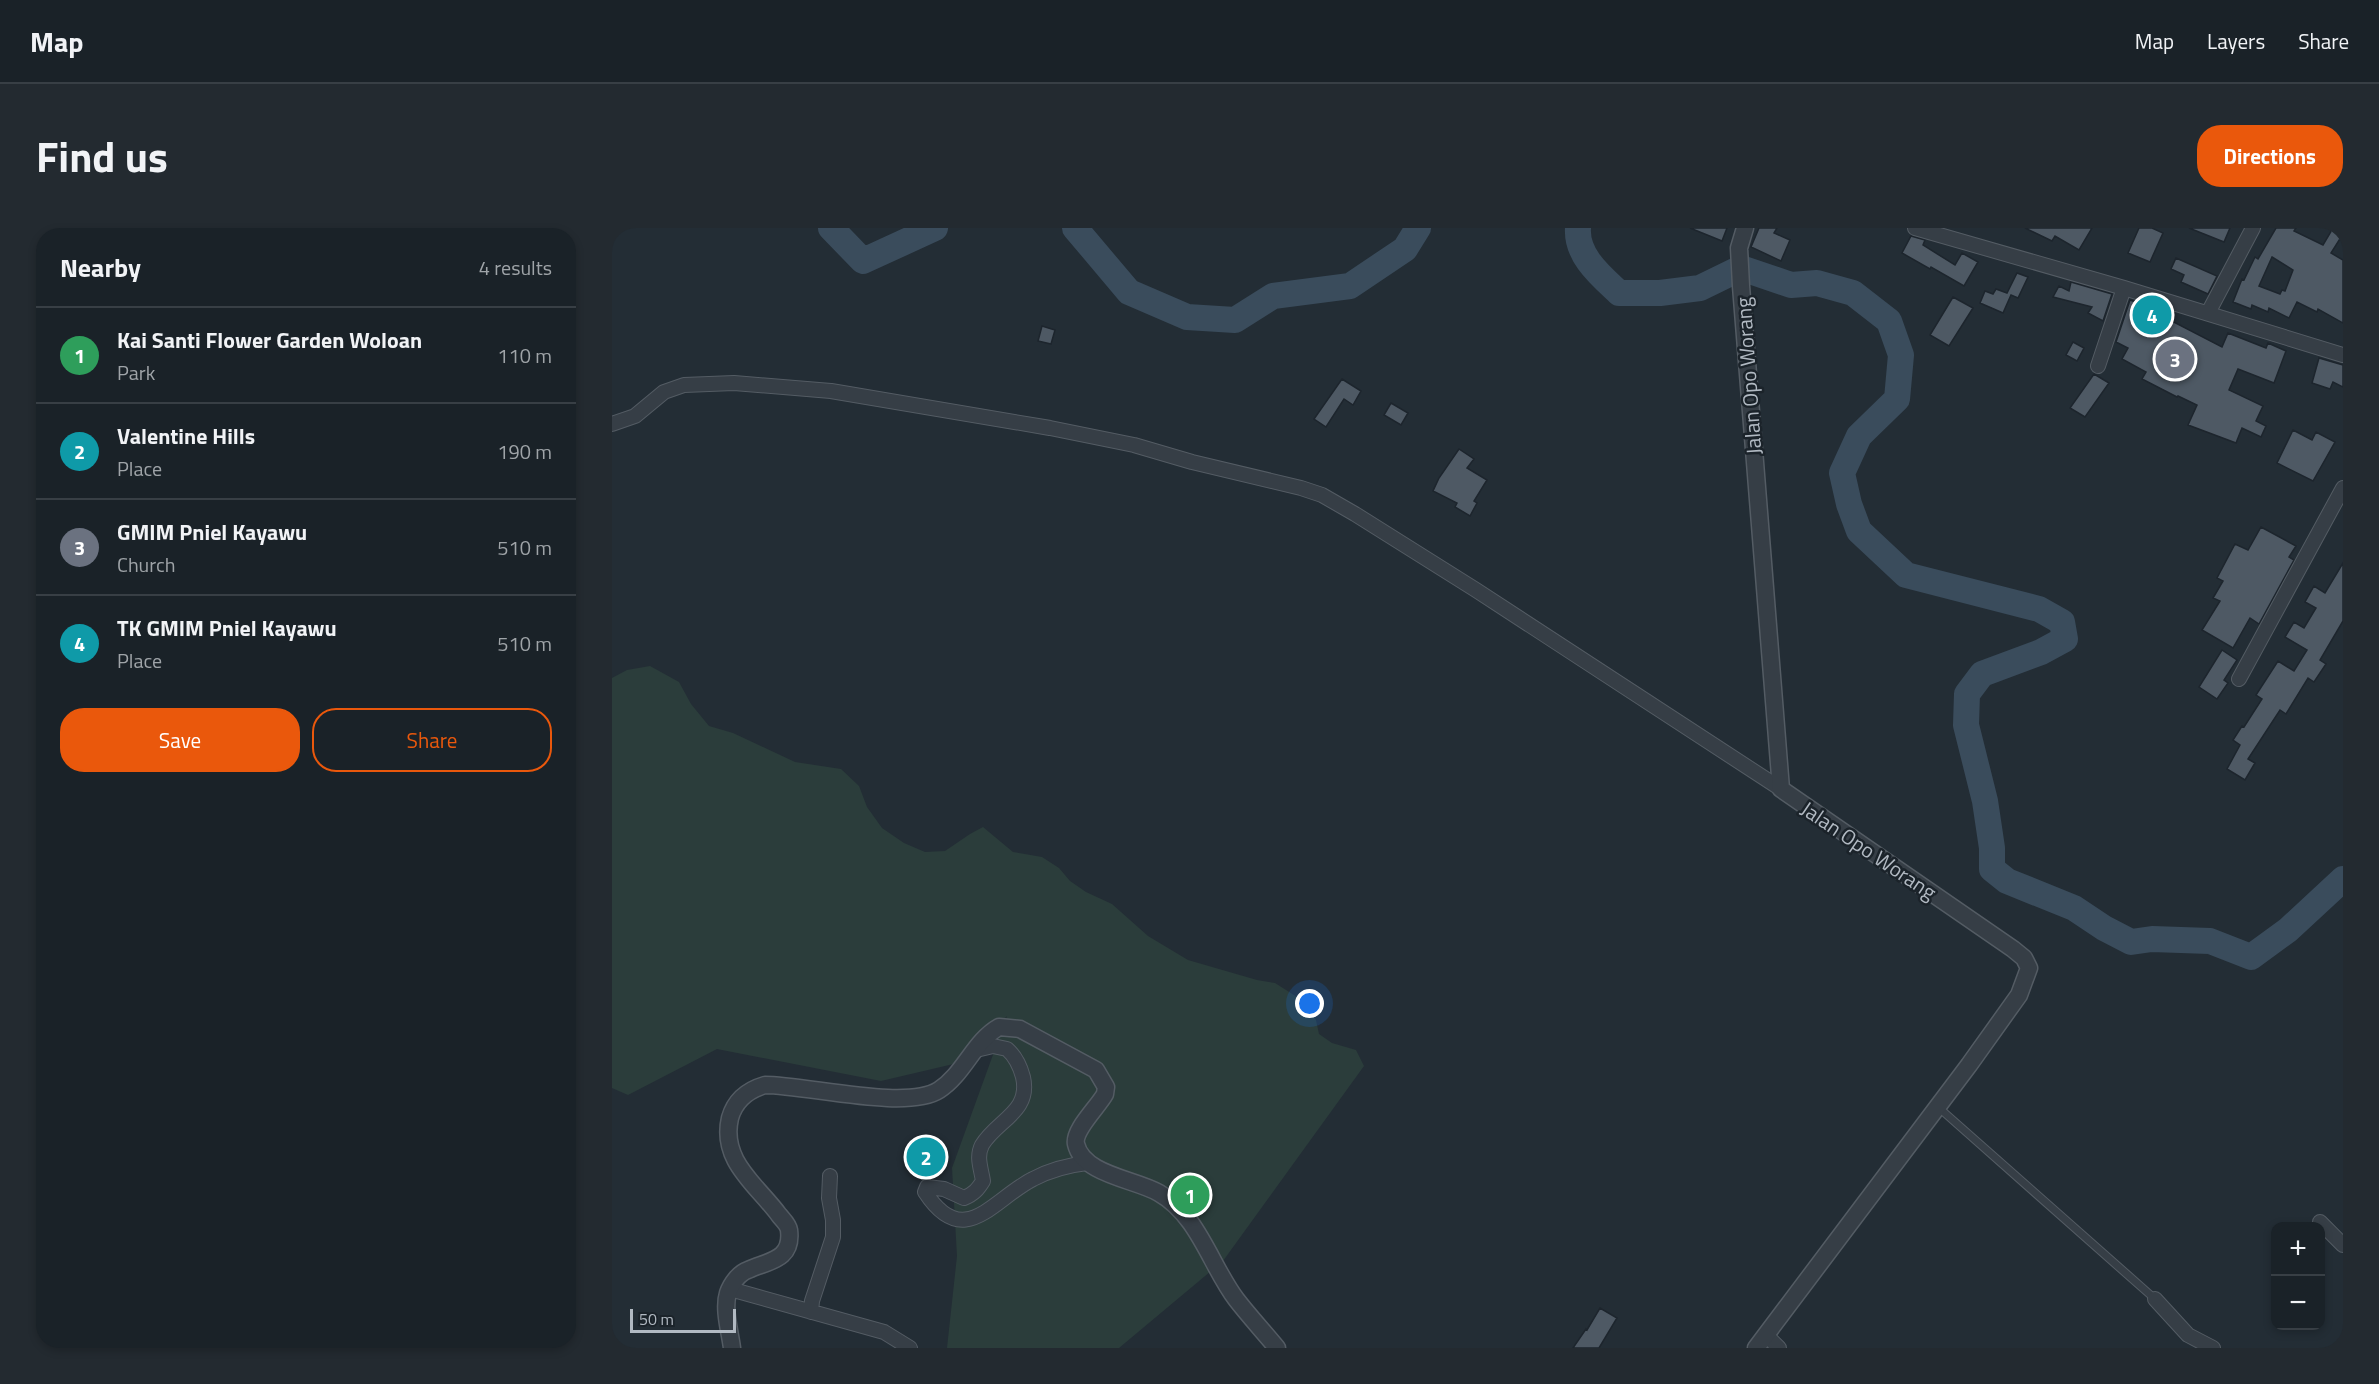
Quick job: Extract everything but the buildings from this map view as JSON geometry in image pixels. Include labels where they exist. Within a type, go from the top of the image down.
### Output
[{"type":"street","name":"Jalan Opo Worang","points":[[1745,228],[1739,248],[1741,286],[1781,789],[2013,949],[2024,958],[2029,968],[2019,995],[1938,1107],[1761,1341],[1779,1348]]},
{"type":"street","points":[[1915,228],[2124,288],[2343,355]]},
{"type":"street","points":[[2208,313],[2253,228]]},
{"type":"street","points":[[2098,366],[2124,288]]},
{"type":"street","points":[[612,424],[635,416],[664,392],[684,385],[734,383],[831,391],[1050,428],[1134,445],[1192,462],[1301,488],[1322,495],[1355,514],[1556,640],[1781,789]]},
{"type":"street","points":[[2239,679],[2343,488]]},
{"type":"street","points":[[732,1348],[726,1307],[727,1294],[739,1275],[747,1270],[768,1265],[779,1257],[789,1239],[788,1227],[768,1201],[748,1181],[734,1160],[728,1129],[731,1114],[744,1095],[754,1088],[778,1085],[913,1099],[928,1095],[948,1083],[992,1031],[999,1027],[1009,1027],[1020,1029],[1096,1070],[1106,1087],[1105,1094],[1098,1107],[1084,1122],[1076,1143],[1087,1163],[1099,1171],[1147,1186],[1174,1204],[1192,1228],[1236,1299],[1277,1348]]},
{"type":"street","points":[[975,1050],[993,1046],[1007,1049],[1016,1060],[1025,1090],[1021,1101],[982,1145],[978,1158],[983,1181],[979,1188],[964,1198],[944,1189],[927,1187],[925,1192],[932,1204],[951,1216],[967,1221],[974,1219],[1034,1178],[1070,1165],[1087,1163]]},
{"type":"street","points":[[812,1312],[812,1301],[833,1237],[829,1198],[830,1176]]},
{"type":"street","points":[[2325,1227],[2343,1245]]},
{"type":"street","points":[[730,1289],[884,1332],[910,1348]]},
{"type":"street","points":[[2155,1299],[2188,1335],[2213,1348]]},
{"type":"lane","points":[[1938,1107],[2155,1299]]},
{"type":"shaded area","points":[[650,666],[679,682],[691,704],[709,726],[733,733],[795,762],[841,769],[859,786],[867,807],[882,828],[904,843],[925,852],[945,851],[983,827],[1013,852],[1042,857],[1059,868],[1070,881],[1086,892],[1112,904],[1148,936],[1188,960],[1275,983],[1305,1002],[1316,1020],[1319,1034],[1332,1043],[1356,1050],[1364,1066],[1223,1261],[1119,1348],[947,1348],[957,1256],[952,1168],[1007,1016],[962,1062],[881,1081],[717,1049],[628,1095],[612,1088],[612,678],[627,670]]},
{"type":"waterway","points":[[831,228],[863,261],[935,228]]},
{"type":"waterway","points":[[1075,228],[1129,292],[1187,317],[1235,320],[1273,296],[1350,286],[1405,249],[1418,228]]},
{"type":"waterway","points":[[1578,228],[1578,238],[1585,256],[1619,293],[1660,293],[1700,288],[1741,268],[1791,285],[1817,283],[1853,293],[1889,321],[1901,355],[1897,399],[1859,436],[1842,473],[1849,504],[1859,531],[1906,575],[2039,609],[2062,622],[2065,639],[2041,652],[1982,674],[1967,694],[1966,725],[1985,801],[1992,848],[1992,869],[2007,881],[2074,908],[2104,928],[2131,942],[2152,939],[2210,941],[2251,957],[2288,930],[2343,879]]},
{"type":"place","name":"TK GMIM Pniel Kayawu","points":[[2152,315]]},
{"type":"place","name":"GMIM Pniel Kayawu","points":[[2175,359]]},
{"type":"place","name":"Valentine Hills","points":[[926,1157]]},
{"type":"place","name":"Kai Santi Flower Garden Woloan","points":[[1190,1195]]}]
